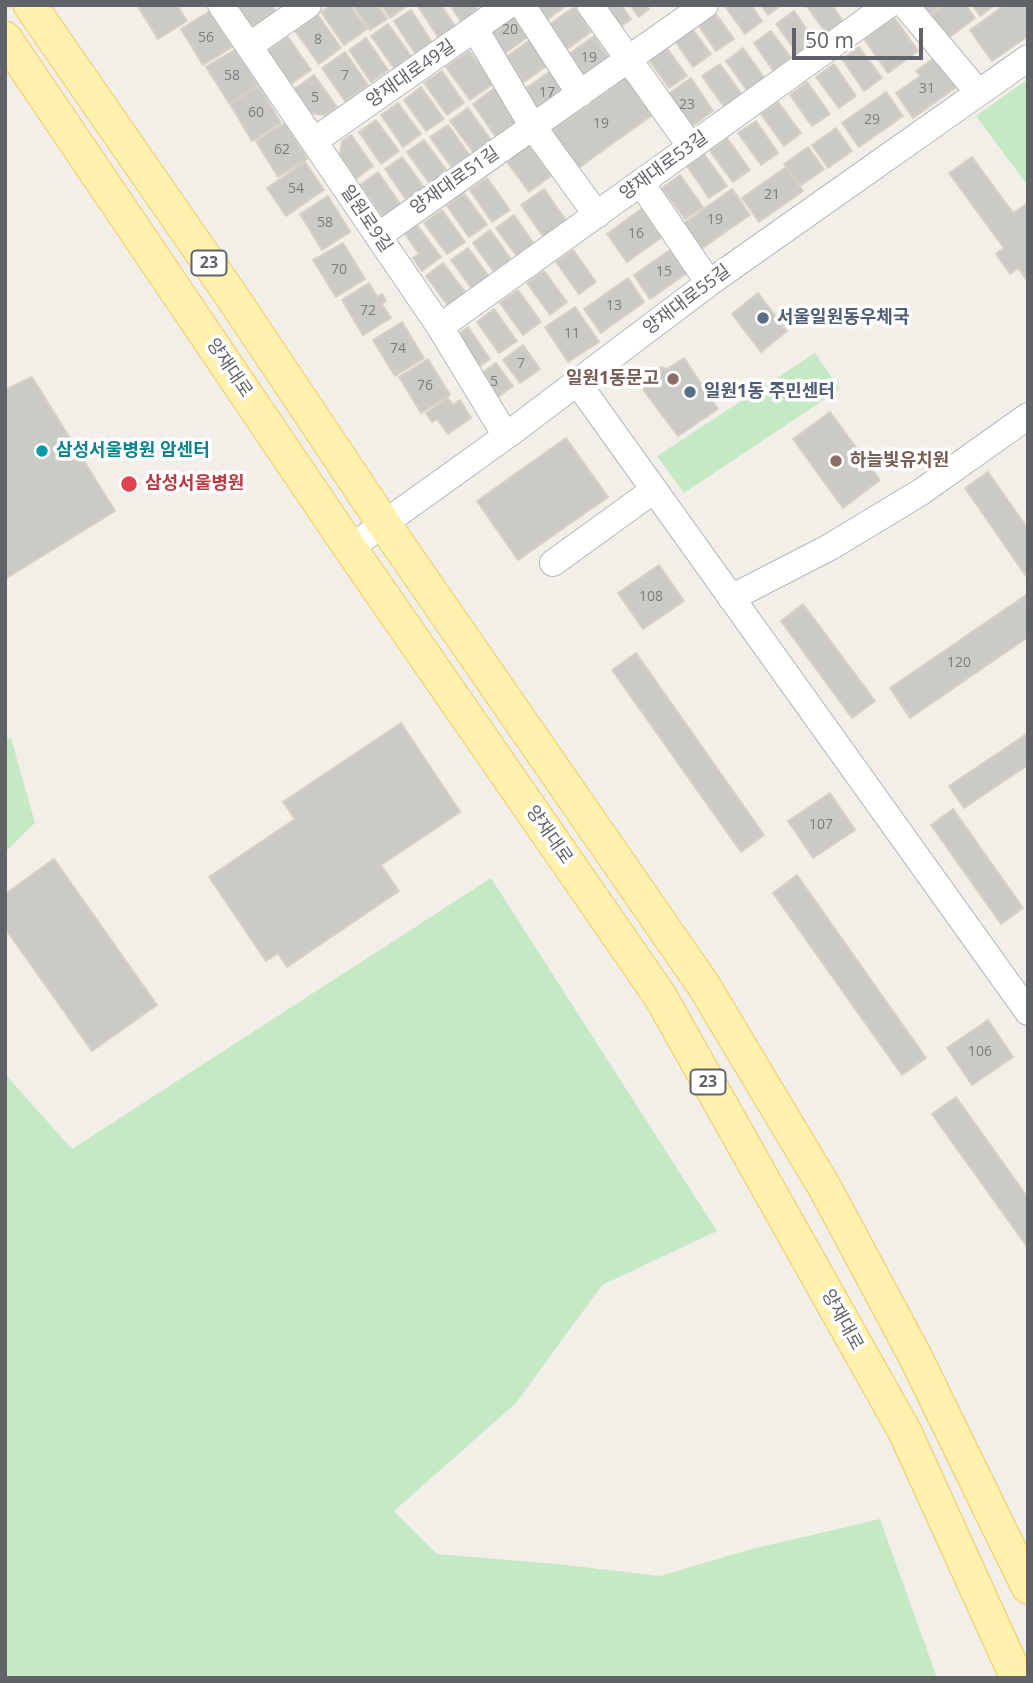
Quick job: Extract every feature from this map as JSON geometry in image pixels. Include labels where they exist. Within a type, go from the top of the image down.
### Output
[{"type":"main road","name":"23","points":[[30,5],[233,298],[384,524],[704,986],[825,1188],[915,1356],[1028,1587]]},
{"type":"main road","name":"양재대로","points":[[5,38],[350,548],[660,996],[905,1432],[1012,1669]]},
{"type":"street","name":"일원로9길","points":[[221,5],[440,327],[506,436]]},
{"type":"street","points":[[248,46],[308,5]]},
{"type":"street","name":"양재대로49길","points":[[314,141],[508,5]]},
{"type":"street","points":[[522,5],[580,94]]},
{"type":"street","points":[[590,5],[691,147]]},
{"type":"street","name":"양재대로51길","points":[[378,236],[705,5]]},
{"type":"street","name":"양재대로53길","points":[[440,327],[888,5]]},
{"type":"street","points":[[905,5],[978,92]]},
{"type":"street","points":[[475,29],[533,127],[597,215]]},
{"type":"street","name":"양재대로55길","points":[[350,548],[506,436],[709,282],[1028,58]]},
{"type":"street","points":[[641,183],[709,282]]},
{"type":"street","points":[[577,382],[1028,1012]]},
{"type":"street","points":[[731,598],[830,548],[920,492],[1028,416]]},
{"type":"street","points":[[553,563],[654,490]]},
{"type":"green space","points":[[1028,79],[1028,186],[976,116]]},
{"type":"green space","points":[[815,353],[840,389],[684,493],[657,456]]},
{"type":"green space","points":[[5,738],[11,738],[35,823],[5,852]]},
{"type":"green space","points":[[491,878],[717,1231],[602,1285],[516,1403],[394,1511],[437,1554],[660,1576],[748,1550],[880,1519],[937,1678],[5,1678],[5,1074],[72,1149]]},
{"type":"building","points":[[137,5],[177,5],[187,21],[158,39]]},
{"type":"building","points":[[236,5],[271,5],[279,16],[263,27],[250,25]]},
{"type":"building","points":[[331,5],[350,5],[367,29],[344,45],[321,12]]},
{"type":"building","points":[[353,5],[378,5],[387,19],[370,30]]},
{"type":"building","points":[[381,5],[408,5],[390,18]]},
{"type":"building","points":[[417,5],[441,5],[457,29],[440,40]]},
{"type":"building","points":[[450,5],[475,5],[479,12],[462,23]]},
{"type":"building","points":[[532,5],[567,5],[544,22]]},
{"type":"building","points":[[595,5],[621,5],[631,19],[614,32]]},
{"type":"building","points":[[630,5],[646,5],[649,9],[639,17]]},
{"type":"building","points":[[724,5],[751,5],[762,21],[745,34]]},
{"type":"building","points":[[761,5],[781,5],[768,15]]},
{"type":"building","points":[[806,5],[832,5],[845,24],[828,36]]},
{"type":"building","points":[[918,5],[942,5],[927,17]]},
{"type":"building","points":[[945,5],[966,5],[975,18],[942,43],[925,21]]},
{"type":"building","points":[[972,5],[995,5],[980,16]]},
{"type":"building","points":[[1005,5],[1028,5],[1028,36],[992,61],[970,30]]},
{"type":"building","points":[[574,7],[591,32],[563,52],[546,27]]},
{"type":"building","points":[[711,7],[734,39],[716,51],[694,19]]},
{"type":"building","points":[[515,8],[533,33],[505,53],[487,28]]},
{"type":"building","points":[[411,10],[435,47],[418,58],[394,21]]},
{"type":"building","points":[[210,11],[232,47],[203,65],[181,29]]},
{"type":"building","points":[[794,11],[816,43],[799,56],[776,24]]},
{"type":"building","points":[[318,15],[341,48],[319,64],[295,31]]},
{"type":"building","points":[[894,17],[918,51],[888,73],[864,39]]},
{"type":"building","points":[[688,23],[711,54],[693,67],[671,35]]},
{"type":"building","points":[[388,24],[411,56],[394,68],[371,36]]},
{"type":"building","points":[[771,31],[794,62],[776,75],[754,43]]},
{"type":"building","points":[[594,36],[611,61],[584,81],[566,56]]},
{"type":"building","points":[[288,37],[311,70],[288,86],[265,53]]},
{"type":"building","points":[[534,37],[552,62],[524,82],[506,57]]},
{"type":"building","points":[[366,38],[388,70],[371,82],[349,50]]},
{"type":"building","points":[[664,44],[687,76],[669,88],[647,57]]},
{"type":"building","points":[[859,47],[882,78],[864,91],[842,59]]},
{"type":"building","points":[[743,48],[766,80],[748,92],[726,61]]},
{"type":"building","points":[[236,49],[258,86],[229,103],[206,67]]},
{"type":"building","points":[[469,51],[493,84],[470,100],[446,67]]},
{"type":"building","points":[[345,52],[368,85],[345,101],[322,68]]},
{"type":"building","points":[[937,56],[958,86],[913,118],[896,93],[920,76],[916,71]]},
{"type":"building","points":[[720,64],[742,95],[725,108],[702,76]]},
{"type":"building","points":[[834,64],[856,96],[839,108],[816,77]]},
{"type":"building","points":[[552,70],[570,95],[542,115],[524,90]]},
{"type":"building","points":[[442,71],[464,103],[447,115],[424,83]]},
{"type":"building","points":[[314,75],[337,107],[326,115],[309,113],[293,90]]},
{"type":"building","points":[[629,76],[655,113],[573,172],[546,135]]},
{"type":"building","points":[[691,78],[713,111],[684,132],[661,99]]},
{"type":"building","points":[[807,82],[830,114],[812,126],[790,95]]},
{"type":"building","points":[[259,86],[281,123],[252,141],[230,104]]},
{"type":"building","points":[[421,87],[444,119],[426,131],[404,100]]},
{"type":"building","points":[[496,87],[519,120],[496,137],[473,104]]},
{"type":"building","points":[[886,92],[903,116],[859,147],[842,123]]},
{"type":"building","points":[[778,102],[801,133],[784,146],[761,114]]},
{"type":"building","points":[[398,103],[421,134],[403,147],[381,115]]},
{"type":"building","points":[[468,108],[491,140],[473,152],[450,121]]},
{"type":"building","points":[[376,120],[399,151],[381,164],[359,132]]},
{"type":"building","points":[[756,121],[778,153],[761,165],[738,133]]},
{"type":"building","points":[[285,123],[307,159],[278,177],[256,141]]},
{"type":"building","points":[[448,125],[470,156],[453,169],[430,137]]},
{"type":"building","points":[[836,128],[852,151],[828,168],[812,145]]},
{"type":"building","points":[[351,135],[373,166],[356,179],[340,155],[342,141]]},
{"type":"building","points":[[727,138],[750,170],[733,182],[710,151]]},
{"type":"building","points":[[424,140],[447,171],[430,184],[407,152]]},
{"type":"building","points":[[528,143],[551,176],[529,192],[505,159]]},
{"type":"building","points":[[808,147],[824,169],[800,186],[784,164]]},
{"type":"building","points":[[704,154],[727,186],[709,198],[687,166]]},
{"type":"building","points":[[402,157],[425,189],[407,201],[385,169]]},
{"type":"building","points":[[972,157],[1013,213],[1028,203],[1028,282],[1018,268],[1010,274],[996,254],[1004,248],[949,173]]},
{"type":"building","points":[[305,162],[324,190],[286,216],[267,188]]},
{"type":"building","points":[[786,167],[803,191],[759,222],[742,198]]},
{"type":"building","points":[[378,172],[400,204],[383,216],[360,185]]},
{"type":"building","points":[[680,175],[703,207],[685,219],[662,188]]},
{"type":"building","points":[[487,178],[510,210],[492,222],[470,190]]},
{"type":"building","points":[[544,189],[567,222],[544,238],[521,205]]},
{"type":"building","points":[[732,189],[750,215],[698,251],[681,225]]},
{"type":"building","points":[[464,193],[487,225],[469,237],[447,206]]},
{"type":"building","points":[[328,196],[350,232],[322,250],[300,214]]},
{"type":"building","points":[[645,206],[665,235],[627,262],[607,234]]},
{"type":"building","points":[[442,210],[465,242],[447,254],[424,223]]},
{"type":"building","points":[[514,215],[536,247],[519,259],[496,228]]},
{"type":"building","points":[[417,225],[441,257],[422,271],[413,258],[419,254],[405,234]]},
{"type":"building","points":[[490,230],[513,262],[496,275],[473,243]]},
{"type":"building","points":[[343,243],[365,279],[336,297],[313,260]]},
{"type":"building","points":[[677,245],[694,268],[650,299],[634,275]]},
{"type":"building","points":[[468,248],[491,279],[474,292],[451,260]]},
{"type":"building","points":[[573,250],[596,282],[579,294],[556,262]]},
{"type":"building","points":[[443,263],[467,294],[449,307],[426,276]]},
{"type":"building","points":[[544,271],[567,302],[550,315],[527,283]]},
{"type":"building","points":[[628,278],[644,302],[601,333],[584,309]]},
{"type":"building","points":[[369,283],[377,297],[382,294],[386,301],[382,304],[391,318],[363,335],[342,300]]},
{"type":"building","points":[[518,290],[541,322],[523,335],[500,303]]},
{"type":"building","points":[[758,293],[787,331],[761,352],[732,314]]},
{"type":"building","points":[[575,307],[599,342],[568,362],[545,327]]},
{"type":"building","points":[[494,309],[517,341],[499,353],[477,322]]},
{"type":"building","points":[[402,322],[424,358],[395,376],[373,340]]},
{"type":"building","points":[[468,327],[490,359],[473,371],[450,340]]},
{"type":"building","points":[[523,345],[540,369],[520,383],[503,360]]},
{"type":"building","points":[[684,358],[718,409],[678,436],[644,391],[643,380],[649,370],[662,367],[667,369]]},
{"type":"building","points":[[428,359],[450,395],[421,413],[399,377]]},
{"type":"building","points":[[496,363],[513,386],[493,401],[476,377]]},
{"type":"building","name":"삼성서울병원 암센터","points":[[32,377],[115,511],[5,579],[5,390]]},
{"type":"building","points":[[448,398],[453,405],[460,400],[471,418],[448,434],[437,419],[432,422],[426,413]]},
{"type":"building","points":[[830,412],[880,480],[843,508],[793,439]]},
{"type":"building","points":[[566,438],[608,497],[518,560],[477,501]]},
{"type":"building","points":[[988,472],[1028,529],[1028,579],[965,488]]},
{"type":"building","points":[[659,565],[684,601],[643,629],[618,593]]},
{"type":"building","points":[[1026,595],[1028,637],[910,718],[890,688]]},
{"type":"building","points":[[803,604],[875,701],[852,718],[781,621]]},
{"type":"building","points":[[636,653],[764,835],[741,852],[612,670]]},
{"type":"building","points":[[401,723],[460,812],[381,865],[399,891],[287,967],[278,953],[266,961],[209,877],[295,819],[283,802]]},
{"type":"building","points":[[1028,733],[1028,765],[964,808],[949,786]]},
{"type":"building","points":[[830,793],[855,830],[813,858],[788,821]]},
{"type":"building","points":[[953,809],[1023,908],[1001,924],[931,825]]},
{"type":"building","points":[[54,859],[157,1005],[92,1051],[5,928],[5,894]]},
{"type":"building","points":[[797,875],[926,1058],[902,1075],[773,893]]},
{"type":"building","points":[[988,1020],[1013,1057],[972,1085],[947,1048]]},
{"type":"building","points":[[956,1097],[1028,1198],[1028,1248],[932,1114]]},
{"type":"place","name":"서울일원동우체국","points":[[763,318]]},
{"type":"place","name":"일원1동문고","points":[[673,379]]},
{"type":"place","name":"일원1동 주민센터","points":[[690,392]]},
{"type":"place","name":"삼성서울병원 암센터","points":[[42,451]]},
{"type":"place","name":"하늘빛유치원","points":[[836,461]]},
{"type":"place","name":"삼성서울병원","points":[[129,484]]}]
